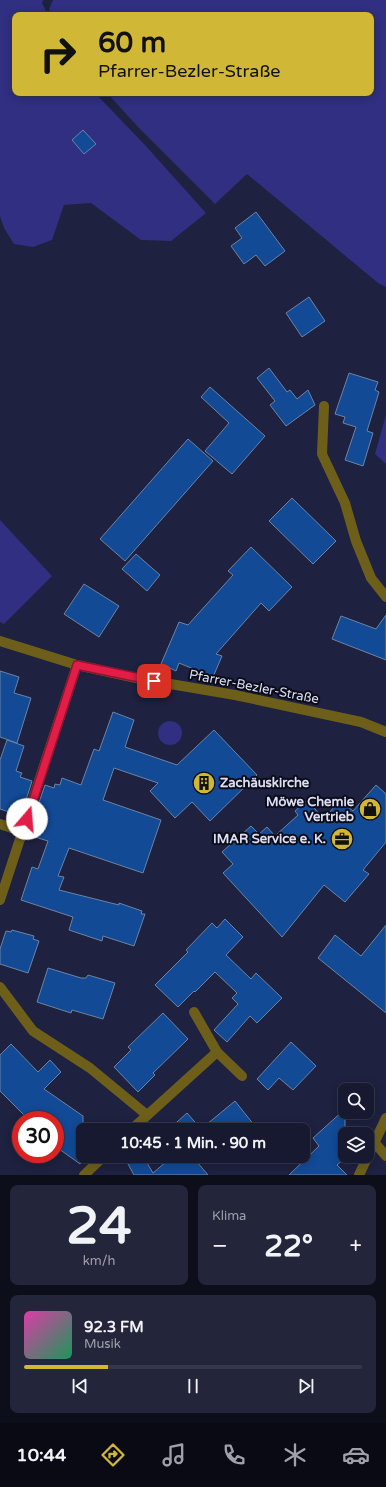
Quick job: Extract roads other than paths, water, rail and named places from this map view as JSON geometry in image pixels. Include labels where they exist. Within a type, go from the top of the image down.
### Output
[{"type":"street","points":[[324,406],[322,454],[345,503],[356,541],[371,578],[386,597]]},
{"type":"street","name":"Pfarrer-Bezler-Straße","points":[[0,641],[77,665],[361,722],[386,732]]},
{"type":"street","points":[[0,900],[77,665]]},
{"type":"street","points":[[0,824],[23,832]]},
{"type":"street","points":[[0,987],[33,1031],[90,1068],[147,1115]]},
{"type":"street","points":[[194,1012],[217,1052],[242,1076]]},
{"type":"street","points":[[138,1123],[217,1052]]},
{"type":"street","points":[[386,1118],[374,1142],[386,1156]]},
{"type":"street","points":[[84,1175],[97,1163]]},
{"type":"street","points":[[359,1175],[364,1163]]},
{"type":"place","name":"Zachäuskirche","points":[[204,783]]},
{"type":"place","name":"Möwe Chemie Vertrieb","points":[[370,809]]},
{"type":"place","name":"IMAR Service e. K.","points":[[342,839]]}]
